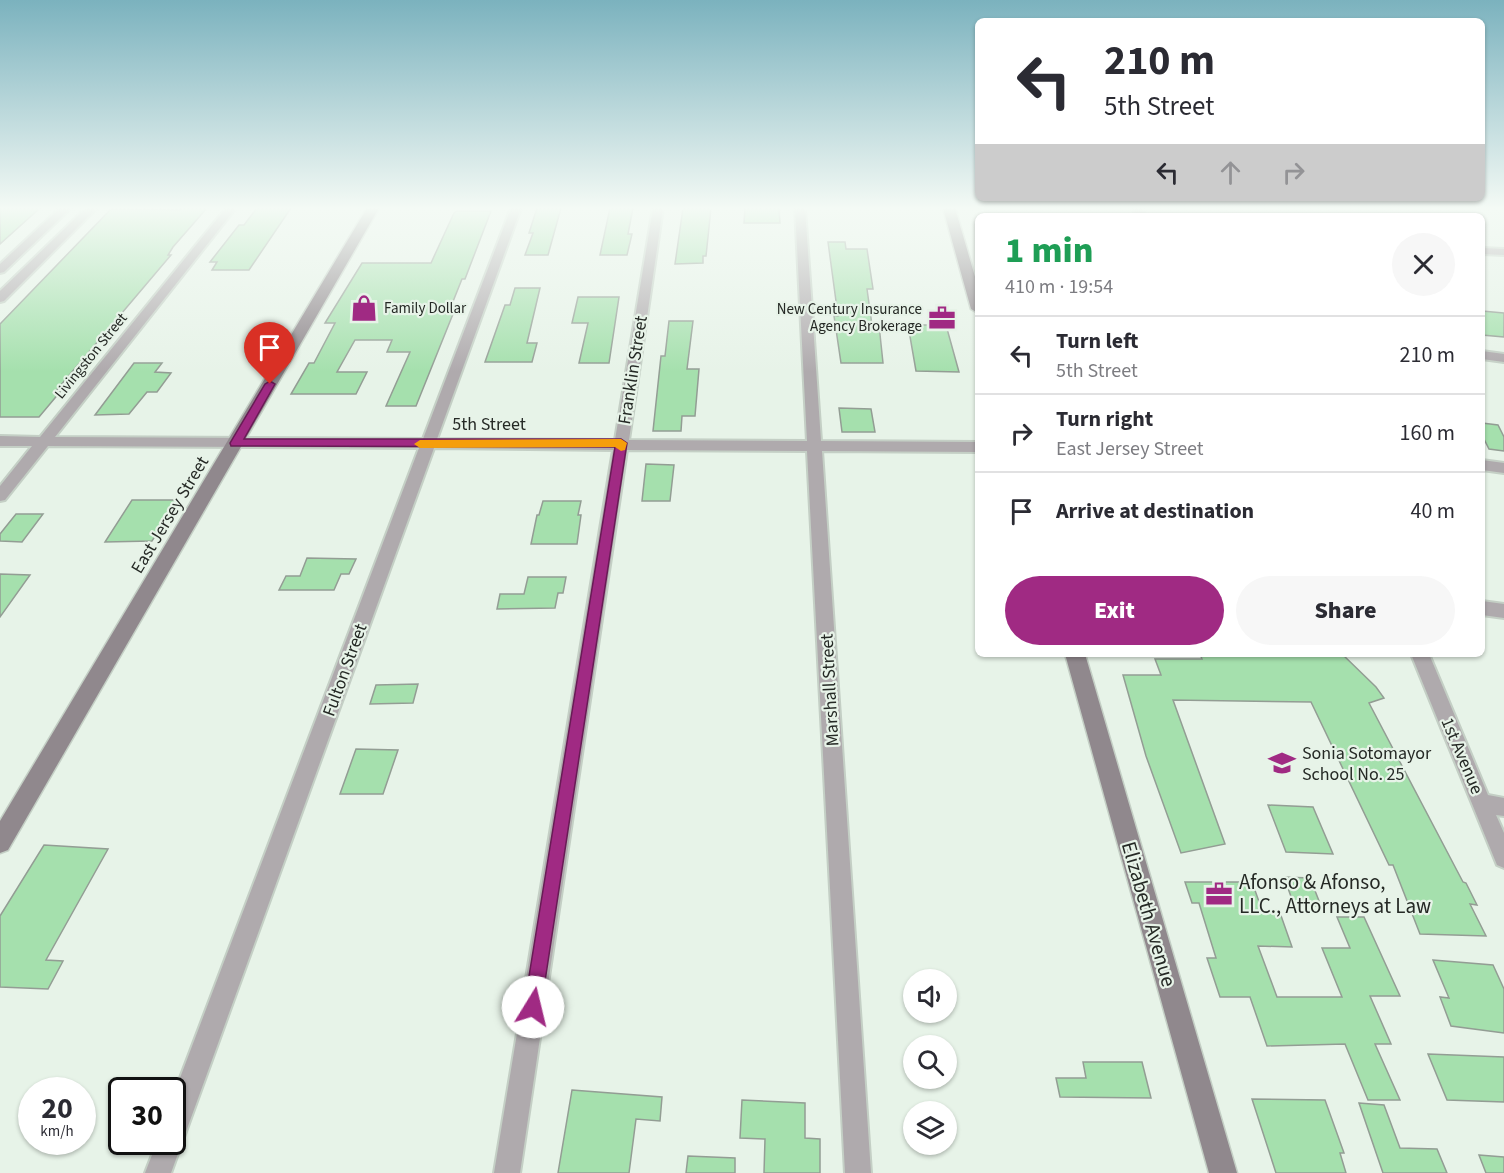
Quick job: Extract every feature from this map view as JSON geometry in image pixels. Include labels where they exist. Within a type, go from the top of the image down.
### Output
[{"type":"street","points":[[0,298],[36,263]]},
{"type":"street","name":"Livingston Street","points":[[0,496],[187,263]]},
{"type":"street","name":"East Jersey Street","points":[[0,842],[341,263]]},
{"type":"street","name":"Fulton Street","points":[[186,1095],[496,263]]},
{"type":"street","name":"Franklin Street","points":[[507,1173],[649,263]]},
{"type":"street","name":"Marshall Street","points":[[804,263],[858,1173]]},
{"type":"street","points":[[965,263],[975,299]]},
{"type":"street","points":[[1485,355],[1504,358]]},
{"type":"street","name":"5th Street","points":[[0,441],[621,443],[975,447]]},
{"type":"street","points":[[1485,465],[1504,468]]},
{"type":"street","points":[[1485,608],[1504,611]]},
{"type":"street","name":"Elizabeth Avenue","points":[[1076,657],[1223,1173]]},
{"type":"street","name":"1st Avenue","points":[[1421,657],[1504,858]]},
{"type":"street","points":[[1482,803],[1504,807]]},
{"type":"street","points":[[158,1173],[164,1155]]},
{"type":"building","points":[[59,263],[164,263],[55,392],[60,392],[39,417],[0,417],[0,324]]},
{"type":"building","points":[[217,263],[254,263],[249,270],[212,270]]},
{"type":"building","points":[[362,263],[471,263],[448,314],[453,314],[416,406],[386,406],[410,352],[387,352],[392,340],[355,340],[337,372],[367,372],[356,394],[291,394],[309,363],[314,363],[335,323],[325,323]]},
{"type":"building","points":[[831,263],[869,263],[873,289],[867,289],[872,325],[879,325],[883,363],[841,363],[834,316],[838,316]]},
{"type":"building","points":[[515,288],[540,288],[527,343],[537,343],[532,362],[485,362],[505,305],[510,305]]},
{"type":"building","points":[[578,297],[619,297],[609,363],[579,363],[588,323],[572,323]]},
{"type":"building","points":[[1485,311],[1504,313],[1504,337],[1485,335]]},
{"type":"building","points":[[669,321],[693,321],[687,369],[699,369],[695,416],[682,416],[681,431],[653,431],[661,356],[665,356]]},
{"type":"building","points":[[908,325],[946,325],[959,372],[916,371]]},
{"type":"building","points":[[134,363],[162,363],[155,372],[171,373],[157,392],[147,392],[129,414],[95,415]]},
{"type":"building","points":[[839,408],[871,409],[875,432],[842,432]]},
{"type":"building","points":[[1485,423],[1498,425],[1504,437],[1504,451],[1489,449],[1485,441]]},
{"type":"building","points":[[646,464],[674,465],[670,501],[642,501]]},
{"type":"building","points":[[132,500],[178,500],[152,541],[105,542]]},
{"type":"building","points":[[543,501],[581,501],[577,544],[531,544],[537,515],[539,515]]},
{"type":"building","points":[[16,514],[43,514],[22,542],[0,541],[0,534]]},
{"type":"building","points":[[307,558],[356,559],[349,574],[341,574],[334,590],[279,590],[286,576],[300,576]]},
{"type":"building","points":[[0,574],[30,575],[0,617]]},
{"type":"building","points":[[528,577],[566,577],[563,593],[558,593],[555,608],[497,609],[500,594],[524,594]]},
{"type":"building","points":[[1201,657],[1345,657],[1376,687],[1384,698],[1369,703],[1463,882],[1466,883],[1477,905],[1470,904],[1486,936],[1420,934],[1393,865],[1389,865],[1311,702],[1173,700],[1225,844],[1181,853],[1146,756],[1123,675],[1161,675],[1155,659],[1202,659]]},
{"type":"building","points":[[418,684],[413,703],[370,704],[376,685]]},
{"type":"building","points":[[356,749],[398,750],[383,794],[340,794]]},
{"type":"building","points":[[1268,805],[1313,807],[1333,854],[1286,852]]},
{"type":"building","points":[[44,845],[108,849],[46,960],[63,961],[48,989],[0,987],[0,916]]},
{"type":"building","points":[[1284,877],[1310,878],[1321,906],[1294,905]]},
{"type":"building","points":[[1185,882],[1252,882],[1262,910],[1279,910],[1292,947],[1258,946],[1277,997],[1342,997],[1322,948],[1350,948],[1337,917],[1364,917],[1400,996],[1370,996],[1391,1044],[1375,1044],[1400,1100],[1368,1100],[1345,1044],[1267,1046],[1250,997],[1220,997],[1207,958],[1216,958],[1199,903],[1192,903]]},
{"type":"building","points":[[1433,960],[1493,965],[1504,989],[1504,1033],[1451,1026],[1440,997],[1449,998]]},
{"type":"building","points":[[1428,1054],[1504,1057],[1504,1102],[1447,1100]]},
{"type":"building","points":[[1083,1062],[1142,1062],[1151,1098],[1060,1097],[1056,1078],[1086,1078]]},
{"type":"building","points":[[572,1090],[662,1097],[660,1121],[636,1119],[629,1173],[558,1173]]},
{"type":"building","points":[[1252,1099],[1325,1100],[1344,1153],[1340,1153],[1346,1173],[1276,1173]]},
{"type":"building","points":[[742,1100],[805,1103],[805,1138],[820,1139],[820,1173],[764,1173],[765,1139],[740,1138]]},
{"type":"building","points":[[1359,1103],[1384,1105],[1400,1148],[1437,1149],[1447,1173],[1383,1173]]},
{"type":"building","points":[[1479,1155],[1504,1157],[1504,1173],[1486,1173]]},
{"type":"building","points":[[688,1156],[735,1158],[735,1173],[686,1173]]},
{"type":"slow traffic","points":[[420,444],[621,443],[621,447]]},
{"type":"place","name":"Family Dollar","points":[[364,308]]},
{"type":"place","name":"New Century Insurance Agency Brokerage","points":[[942,318]]},
{"type":"place","name":"Sonia Sotomayor School No. 25","points":[[1282,763]]},
{"type":"place","name":"Afonso & Afonso, LLC., Attorneys at Law","points":[[1219,894]]},
{"type":"route","points":[[270,384],[236,443],[621,443],[533,1007]]}]
